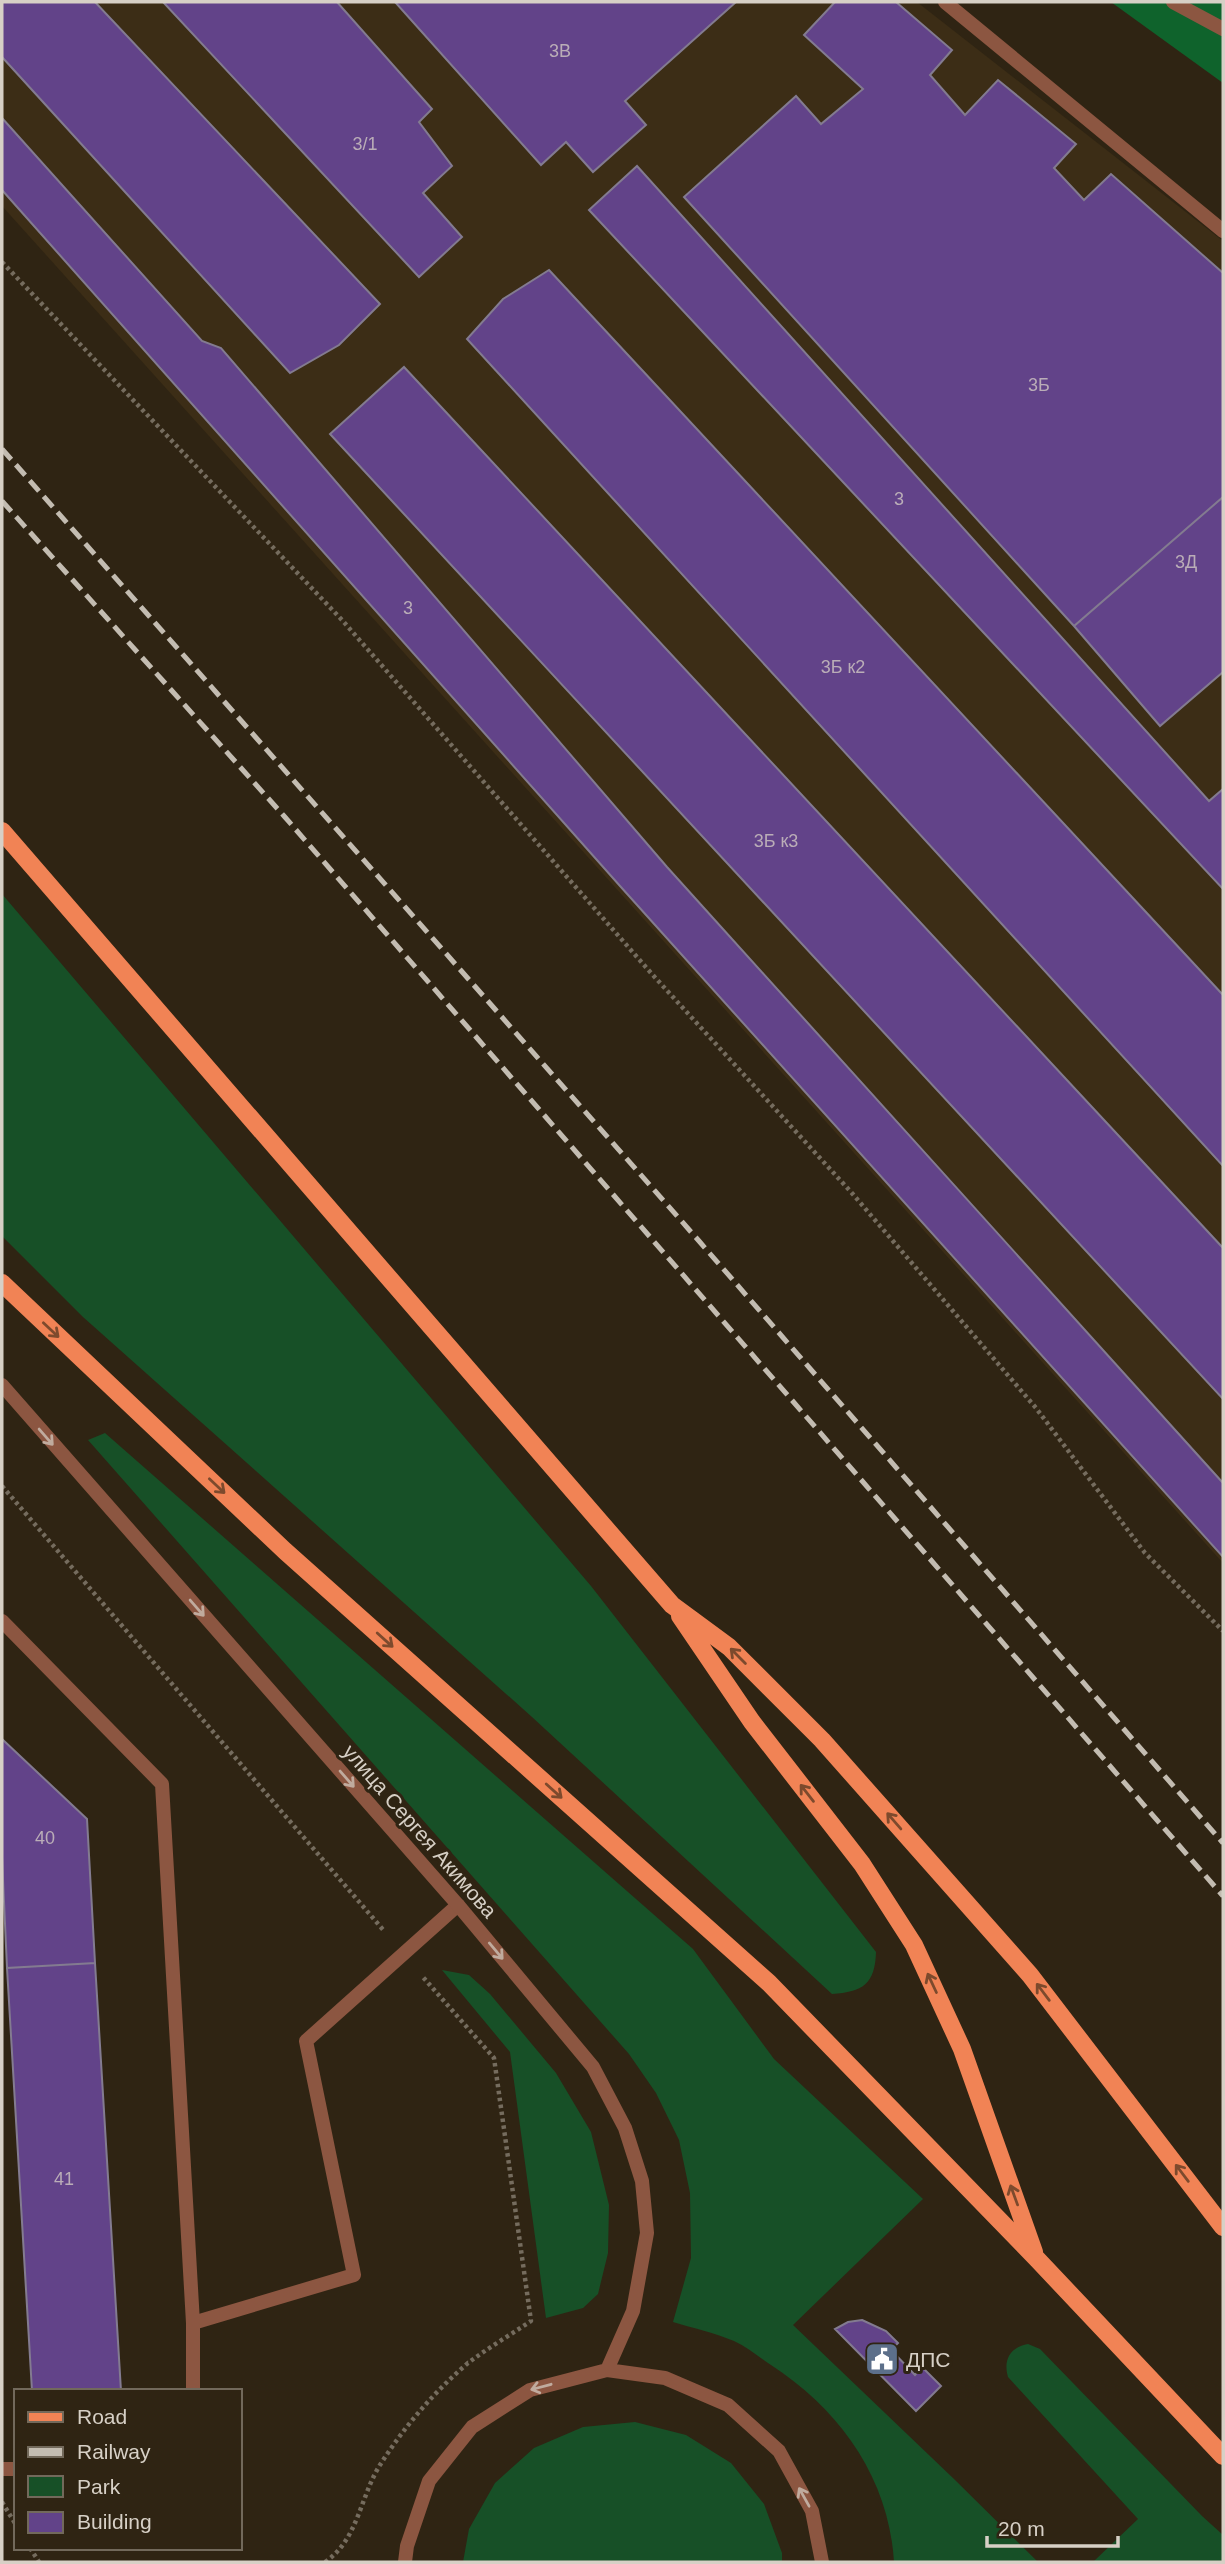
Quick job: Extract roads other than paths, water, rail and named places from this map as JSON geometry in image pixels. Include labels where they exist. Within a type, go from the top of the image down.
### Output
[{"type":"main road","points":[[2,831],[672,1605],[752,1722],[862,1864],[915,1945],[962,2049],[1037,2259]]},
{"type":"main road","points":[[2,1283],[285,1551],[769,1983],[1037,2259],[1223,2456]]},
{"type":"main road","points":[[672,1605],[729,1647],[822,1740],[877,1801],[1030,1975],[1223,2227]]},
{"type":"street","points":[[945,2],[1223,231]]},
{"type":"street","points":[[1173,2],[1223,29]]},
{"type":"street","name":"улица Сергея Акимова","points":[[2,1385],[458,1905],[593,2067],[625,2128],[642,2181],[647,2233],[633,2311],[607,2370]]},
{"type":"street","points":[[2,1621],[162,1784],[193,2323],[193,2389]]},
{"type":"street","points":[[193,2323],[354,2275],[306,2041],[458,1905]]},
{"type":"street","points":[[405,2562],[407,2546],[429,2481],[472,2427],[530,2390],[607,2370],[665,2378],[728,2405],[779,2451],[812,2511],[822,2562]]},
{"type":"railway","points":[[2,449],[699,1241],[1223,1843]]},
{"type":"railway","points":[[2,501],[284,816],[1223,1896]]},
{"type":"place","name":"ДПС","points":[[882,2359]]}]
